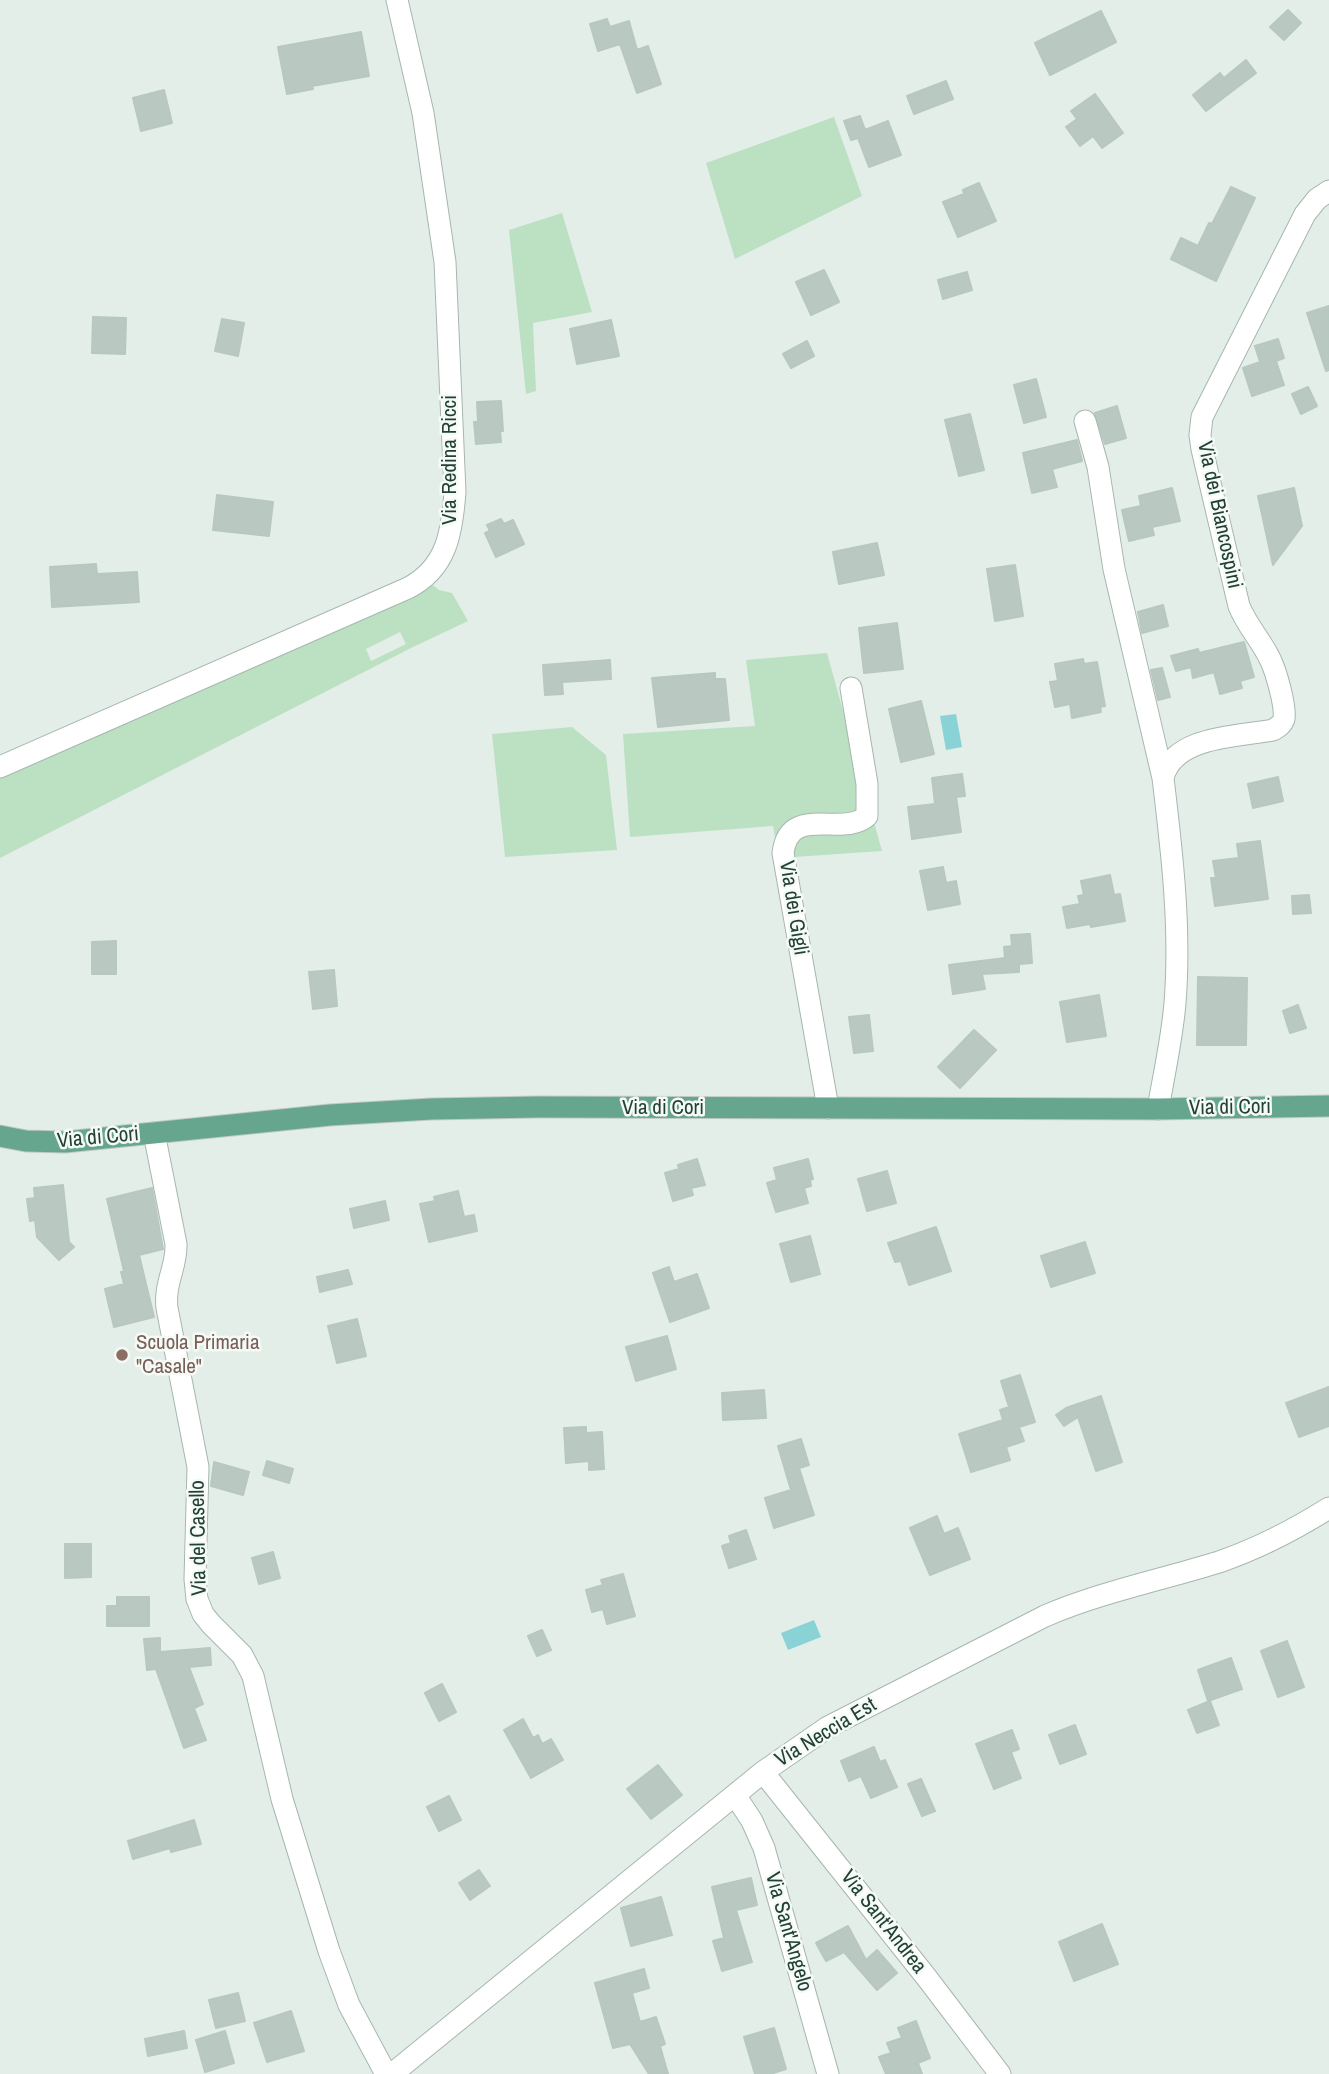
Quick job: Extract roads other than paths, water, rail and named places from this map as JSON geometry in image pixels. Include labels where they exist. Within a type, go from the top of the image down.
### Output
[{"type":"main road","name":"Via di Cori","points":[[0,1136],[40,1142],[412,1110],[526,1107],[1158,1109],[1329,1106]]},
{"type":"street","name":"Via Redina Ricci","points":[[0,766],[408,588],[430,572],[444,553],[451,529],[454,492],[445,261],[423,113],[397,0]]},
{"type":"street","name":"Via dei Biancospini","points":[[1163,778],[1171,760],[1185,748],[1273,730],[1283,722],[1272,663],[1264,647],[1247,625],[1239,606],[1200,435],[1202,418],[1208,403],[1305,214],[1317,199],[1329,191]]},
{"type":"street","points":[[1085,421],[1098,467],[1114,569],[1163,778],[1174,882],[1177,956],[1173,1022],[1158,1109]]},
{"type":"street","name":"Via dei Gigli","points":[[828,1108],[783,853],[788,836],[797,828],[813,824],[857,822],[867,816],[867,784],[851,688]]},
{"type":"street","name":"Via del Casello","points":[[154,1133],[176,1244],[175,1258],[167,1282],[167,1308],[198,1467],[195,1579],[197,1599],[203,1614],[242,1655],[253,1676],[282,1799],[329,1951],[345,1998],[386,2074]]},
{"type":"street","name":"Via Neccia Est","points":[[392,2074],[763,1772],[828,1727],[1031,1623],[1085,1602],[1232,1557],[1280,1536],[1329,1508]]},
{"type":"street","name":"Via Sant'Andrea","points":[[763,1772],[1000,2074]]},
{"type":"street","name":"Via Sant'Angelo","points":[[735,1795],[752,1821],[764,1847],[828,2074]]},
{"type":"water","points":[[956,714],[962,747],[946,750],[940,716]]},
{"type":"water","points":[[814,1620],[821,1637],[788,1650],[781,1633]]},
{"type":"place","name":"Scuola Primaria \"Casale\"","points":[[122,1355]]}]
